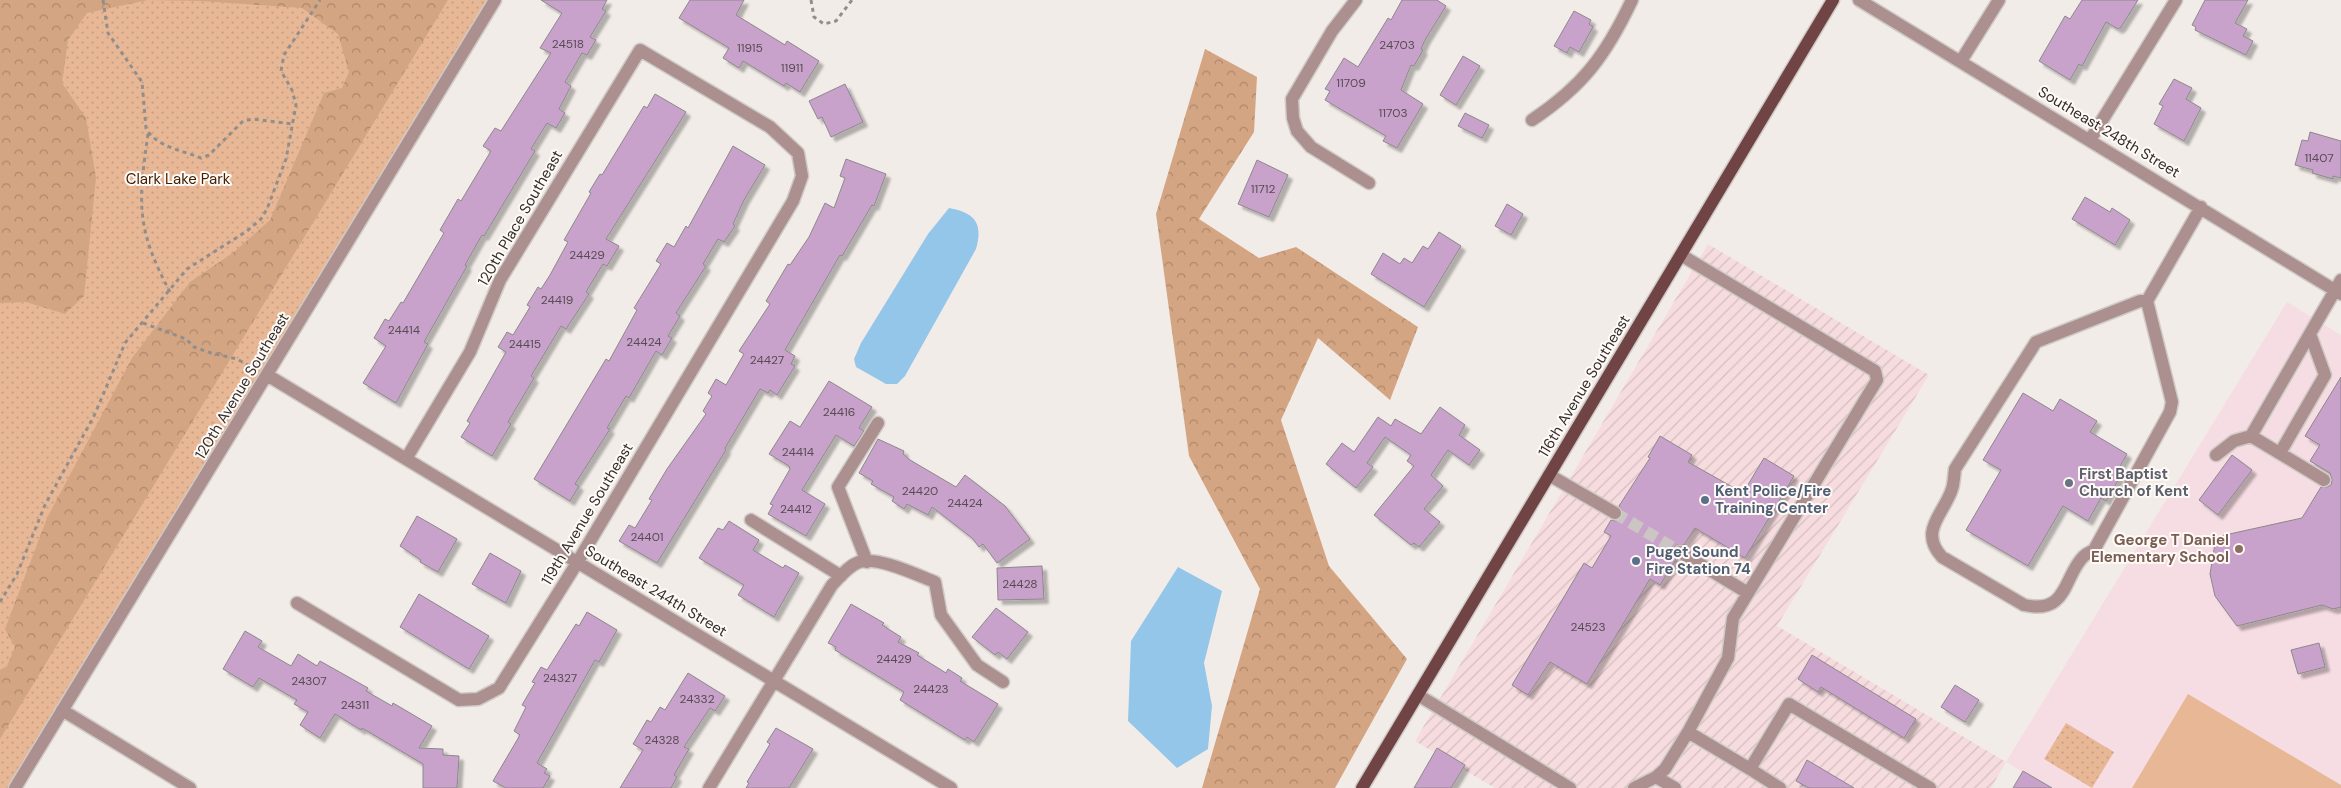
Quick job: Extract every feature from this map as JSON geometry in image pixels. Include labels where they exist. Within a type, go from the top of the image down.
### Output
[{"type":"main road","name":"116th Avenue Southeast","points":[[1362,788],[1833,0]]},
{"type":"street","name":"120th Avenue Southeast","points":[[15,788],[262,372],[495,0]]},
{"type":"street","points":[[1356,0],[1332,31],[1292,99],[1293,118],[1297,131],[1311,147],[1369,183]]},
{"type":"street","points":[[1532,120],[1558,103],[1604,54],[1632,0]]},
{"type":"street","name":"Southeast 248th Street","points":[[1859,0],[2201,207],[2339,288]]},
{"type":"street","points":[[1961,62],[1999,0]]},
{"type":"street","points":[[2090,140],[2176,0]]},
{"type":"street","name":"119th Avenue Southeast","points":[[297,603],[459,700],[478,699],[499,688],[577,562],[793,201],[802,176],[798,153],[770,127],[640,50]]},
{"type":"street","name":"120th Place Southeast","points":[[406,459],[470,352],[500,280],[640,50]]},
{"type":"street","points":[[2147,301],[2140,301],[2043,337],[2036,342],[1955,469],[1952,490],[1932,526],[1932,538],[1935,549],[1942,557],[2024,605],[2033,607],[2046,605],[2060,596],[2084,556],[2094,550],[2170,412],[2172,402],[2147,301],[2201,207]]},
{"type":"street","points":[[1634,788],[1656,777],[1665,769],[1688,732],[1728,658],[1733,618],[1874,387],[1877,375],[1874,371],[1681,255]]},
{"type":"street","points":[[2216,455],[2234,442],[2252,436],[2310,334],[2339,288]]},
{"type":"street","points":[[2280,453],[2325,375],[2310,334]]},
{"type":"street","name":"Southeast 244th Street","points":[[262,372],[951,788]]},
{"type":"street","points":[[867,562],[838,487],[878,423]]},
{"type":"street","points":[[2252,436],[2324,480]]},
{"type":"street","points":[[1549,475],[1614,514]]},
{"type":"street","points":[[750,520],[841,576]]},
{"type":"street","points":[[1680,552],[1748,593]]},
{"type":"street","points":[[709,788],[832,585],[860,562],[882,563],[935,582],[940,615],[977,665],[1002,682]]},
{"type":"street","points":[[1418,695],[1570,788]]},
{"type":"street","points":[[1750,769],[1789,704],[1930,788]]},
{"type":"street","points":[[62,710],[190,788]]},
{"type":"street","points":[[1688,732],[1780,788]]},
{"type":"street","points":[[1656,777],[1675,788]]},
{"type":"path","points":[[103,0],[108,33],[142,82],[148,134],[140,207],[144,232],[154,263],[170,292]]},
{"type":"path","points":[[0,602],[17,574],[45,505],[94,416],[118,355],[125,343],[170,292],[187,269],[247,231],[261,219],[267,209],[286,159],[294,124],[296,105],[292,90],[281,71],[284,55],[320,0]]},
{"type":"path","points":[[811,0],[814,17],[824,24],[836,21],[852,0]]},
{"type":"path","points":[[148,134],[156,141],[201,158],[208,155],[243,121],[253,119],[294,124]]},
{"type":"path","points":[[143,323],[186,340],[194,347],[211,353],[237,358],[262,372]]},
{"type":"shaded area","name":"Kent Police/Fire Training Center","points":[[1708,244],[1929,375],[1777,626],[2006,762],[1991,788],[1495,788],[1415,741]]},
{"type":"shaded area","name":"George T Daniel Elementary School","points":[[2287,302],[2341,335],[2341,788],[2050,788],[2006,762]]},
{"type":"green space","name":"Clark Lake Park","points":[[0,0],[495,0],[15,788],[0,788]]},
{"type":"green space","points":[[0,0],[148,0],[87,13],[68,40],[62,83],[86,118],[96,178],[84,296],[65,314],[26,302],[0,303]]},
{"type":"green space","points":[[148,0],[448,0],[0,739],[0,670],[7,666],[15,647],[5,629],[47,518],[132,358],[190,282],[234,252],[270,220],[324,93],[342,88],[349,72],[338,34],[302,8],[200,1]]},
{"type":"green space","points":[[1205,49],[1257,77],[1254,132],[1199,219],[1259,258],[1296,247],[1418,327],[1390,400],[1318,338],[1281,420],[1329,566],[1407,659],[1335,788],[1202,788],[1260,589],[1189,456],[1156,214]]},
{"type":"green space","points":[[2188,694],[2341,785],[2341,788],[2132,788]]},
{"type":"green space","points":[[2066,723],[2114,752],[2092,788],[2044,759]]},
{"type":"water","points":[[949,208],[966,213],[975,221],[979,233],[976,249],[905,376],[897,384],[886,384],[856,367],[854,359],[861,343],[928,234]]},
{"type":"water","points":[[1178,567],[1222,591],[1204,663],[1212,706],[1208,749],[1177,768],[1128,721],[1131,641]]},
{"type":"building","points":[[541,0],[607,0],[602,9],[606,11],[590,37],[596,40],[587,55],[582,53],[565,82],[571,86],[559,109],[565,113],[556,128],[547,123],[531,149],[535,151],[465,265],[467,266],[424,342],[428,344],[396,403],[363,383],[386,346],[374,338],[385,319],[389,321],[401,302],[403,303],[444,233],[440,230],[458,199],[461,201],[491,151],[483,146],[495,128],[501,131],[551,53],[540,48],[562,13]]},
{"type":"building","points":[[690,0],[744,0],[736,15],[785,45],[787,41],[819,61],[800,92],[786,83],[784,86],[743,61],[739,68],[723,58],[729,48],[679,18]]},
{"type":"building","points":[[1402,0],[1437,0],[1446,6],[1425,40],[1421,49],[1423,50],[1414,66],[1411,65],[1401,90],[1423,104],[1397,148],[1383,141],[1386,136],[1325,100],[1330,91],[1325,89],[1344,58],[1358,67],[1388,18],[1391,20]]},
{"type":"building","points":[[2082,0],[2138,0],[2121,27],[2118,29],[2106,22],[2082,66],[2079,64],[2070,80],[2039,61],[2065,16],[2070,19]]},
{"type":"building","points":[[2205,0],[2248,0],[2235,23],[2247,29],[2243,36],[2253,41],[2246,55],[2195,30],[2196,27],[2192,25]]},
{"type":"building","points":[[1574,11],[1591,20],[1589,24],[1593,27],[1579,52],[1570,47],[1567,53],[1554,46]]},
{"type":"building","points":[[1463,56],[1480,66],[1456,105],[1440,95]]},
{"type":"building","points":[[2174,79],[2192,88],[2186,99],[2201,108],[2184,141],[2154,124],[2163,106],[2159,104]]},
{"type":"building","points":[[845,84],[863,122],[831,137],[822,117],[818,119],[809,101]]},
{"type":"building","points":[[655,94],[686,112],[606,239],[619,246],[607,266],[603,264],[586,292],[589,294],[566,329],[561,326],[531,376],[534,378],[508,422],[511,424],[492,456],[461,437],[470,423],[467,421],[506,352],[498,347],[507,332],[513,335],[530,307],[527,305],[538,287],[541,289],[568,242],[564,240],[591,193],[589,192],[600,174],[602,175],[644,106],[647,108]]},
{"type":"building","points":[[1465,113],[1489,125],[1482,138],[1458,126]]},
{"type":"building","points":[[2310,132],[2341,141],[2341,178],[2333,176],[2333,179],[2312,173],[2313,170],[2295,165],[2302,140],[2308,141]]},
{"type":"building","points":[[733,146],[765,165],[744,200],[733,224],[735,226],[724,242],[718,239],[703,264],[706,266],[676,313],[680,316],[668,336],[672,338],[662,355],[656,351],[629,398],[626,396],[607,428],[610,429],[575,484],[579,486],[570,501],[534,479],[606,359],[609,361],[637,310],[634,308],[661,264],[656,261],[667,243],[674,247],[686,226],[688,228]]},
{"type":"building","points":[[846,159],[886,174],[874,206],[872,205],[842,256],[840,255],[785,350],[795,356],[791,364],[795,366],[777,395],[770,390],[768,393],[760,389],[725,448],[726,450],[657,563],[619,541],[629,525],[635,528],[652,500],[649,499],[667,469],[706,414],[703,411],[712,396],[708,393],[716,379],[726,385],[744,354],[739,351],[770,304],[766,301],[788,264],[790,265],[809,237],[825,203],[834,208],[845,178],[840,176]]},
{"type":"building","points":[[1257,160],[1288,175],[1269,217],[1238,204]]},
{"type":"building","points":[[2085,197],[2110,212],[2112,208],[2130,220],[2115,245],[2072,219]]},
{"type":"building","points":[[1507,204],[1523,214],[1511,235],[1495,226]]},
{"type":"building","points":[[1439,232],[1461,246],[1424,307],[1371,274],[1383,253],[1400,264],[1404,258],[1412,263],[1423,246],[1428,249]]},
{"type":"building","points":[[2341,377],[2341,607],[2333,609],[2322,605],[2237,626],[2215,596],[2210,574],[2216,537],[2302,518],[2321,487],[2331,485],[2330,473],[2310,461],[2320,445],[2305,436]]},
{"type":"building","points":[[829,381],[872,407],[859,428],[864,431],[854,446],[836,435],[802,490],[825,504],[806,536],[768,514],[773,505],[770,504],[790,469],[789,466],[769,454],[790,421],[800,427]]},
{"type":"building","name":"First Baptist Church of Kent","points":[[2023,393],[2053,411],[2060,399],[2097,421],[2090,432],[2127,454],[2115,475],[2120,477],[2106,501],[2101,498],[2088,521],[2063,506],[2028,566],[1966,530],[2001,470],[1983,460]]},
{"type":"building","points":[[1440,407],[1465,425],[1459,435],[1480,450],[1469,465],[1448,450],[1431,475],[1443,486],[1424,509],[1440,522],[1419,547],[1414,543],[1411,545],[1374,515],[1414,466],[1407,461],[1411,455],[1385,437],[1367,463],[1373,467],[1356,488],[1326,464],[1342,443],[1354,452],[1378,417],[1391,426],[1395,419],[1421,434]]},
{"type":"building","name":"Puget Sound Fire Station 74","points":[[1660,436],[1692,455],[1688,462],[1743,493],[1764,458],[1794,476],[1745,558],[1695,528],[1684,545],[1677,545],[1673,548],[1673,555],[1676,559],[1660,585],[1650,579],[1587,684],[1550,662],[1528,695],[1512,685],[1584,563],[1592,568],[1611,536],[1604,532],[1611,520],[1616,521],[1622,517],[1623,512],[1619,506],[1650,458],[1648,457]]},
{"type":"building","points":[[878,439],[904,451],[903,454],[910,460],[956,487],[965,475],[1005,506],[1030,539],[997,563],[983,544],[979,547],[972,538],[932,507],[928,515],[907,504],[904,509],[892,501],[894,497],[871,484],[873,481],[859,473]]},
{"type":"building","points":[[2232,455],[2252,470],[2218,515],[2199,500]]},
{"type":"building","points":[[417,516],[457,539],[438,572],[420,562],[421,560],[400,546]]},
{"type":"building","points":[[729,521],[759,540],[753,550],[783,568],[785,565],[799,573],[774,617],[738,595],[744,585],[699,558],[718,528],[723,530]]},
{"type":"building","points":[[490,553],[521,571],[506,603],[472,584]]},
{"type":"building","points":[[1042,566],[1044,599],[998,600],[997,568]]},
{"type":"building","points":[[419,594],[489,636],[469,669],[400,627]]},
{"type":"building","points":[[851,604],[884,623],[882,625],[901,637],[898,642],[919,653],[917,655],[946,673],[948,669],[962,678],[960,681],[998,704],[974,742],[967,737],[965,740],[900,700],[904,692],[835,650],[836,647],[828,643]]},
{"type":"building","points":[[996,608],[1028,632],[1007,659],[998,652],[995,655],[972,637]]},
{"type":"building","points":[[587,612],[617,630],[599,662],[595,660],[537,763],[547,769],[544,773],[550,776],[543,788],[506,788],[493,781],[520,735],[514,731],[526,707],[522,705],[535,683],[532,682],[541,667],[547,670],[576,624],[579,626]]},
{"type":"building","points":[[245,631],[262,641],[258,647],[291,666],[298,654],[317,666],[320,661],[368,688],[366,691],[392,706],[393,703],[432,726],[419,748],[443,749],[443,755],[459,756],[457,788],[423,788],[423,764],[335,714],[320,738],[300,725],[308,712],[294,704],[297,700],[259,678],[253,687],[223,669]]},
{"type":"building","points":[[2319,643],[2325,667],[2298,674],[2291,650]]},
{"type":"building","points":[[1812,655],[1916,719],[1904,738],[1821,687],[1818,692],[1798,679]]},
{"type":"building","points":[[688,673],[725,696],[715,711],[710,708],[684,747],[689,749],[674,775],[677,777],[671,788],[620,788],[643,750],[633,744],[647,720],[651,722],[660,707],[665,710]]},
{"type":"building","points":[[1955,685],[1979,700],[1965,722],[1941,707]]},
{"type":"building","points":[[776,728],[813,749],[789,788],[746,788],[749,783],[747,782],[770,744],[767,742]]},
{"type":"building","points":[[1437,748],[1465,765],[1451,788],[1414,788]]},
{"type":"building","points":[[1807,760],[1854,788],[1809,788],[1796,781]]},
{"type":"building","points":[[2023,771],[2052,788],[2013,788]]},
{"type":"tunnel","points":[[1615,513],[1680,552]]},
{"type":"place","name":"First Baptist Church of Kent","points":[[2069,483]]},
{"type":"place","name":"Kent Police/Fire Training Center","points":[[1705,500]]},
{"type":"place","name":"George T Daniel Elementary School","points":[[2239,549]]},
{"type":"place","name":"Puget Sound Fire Station 74","points":[[1636,561]]}]
